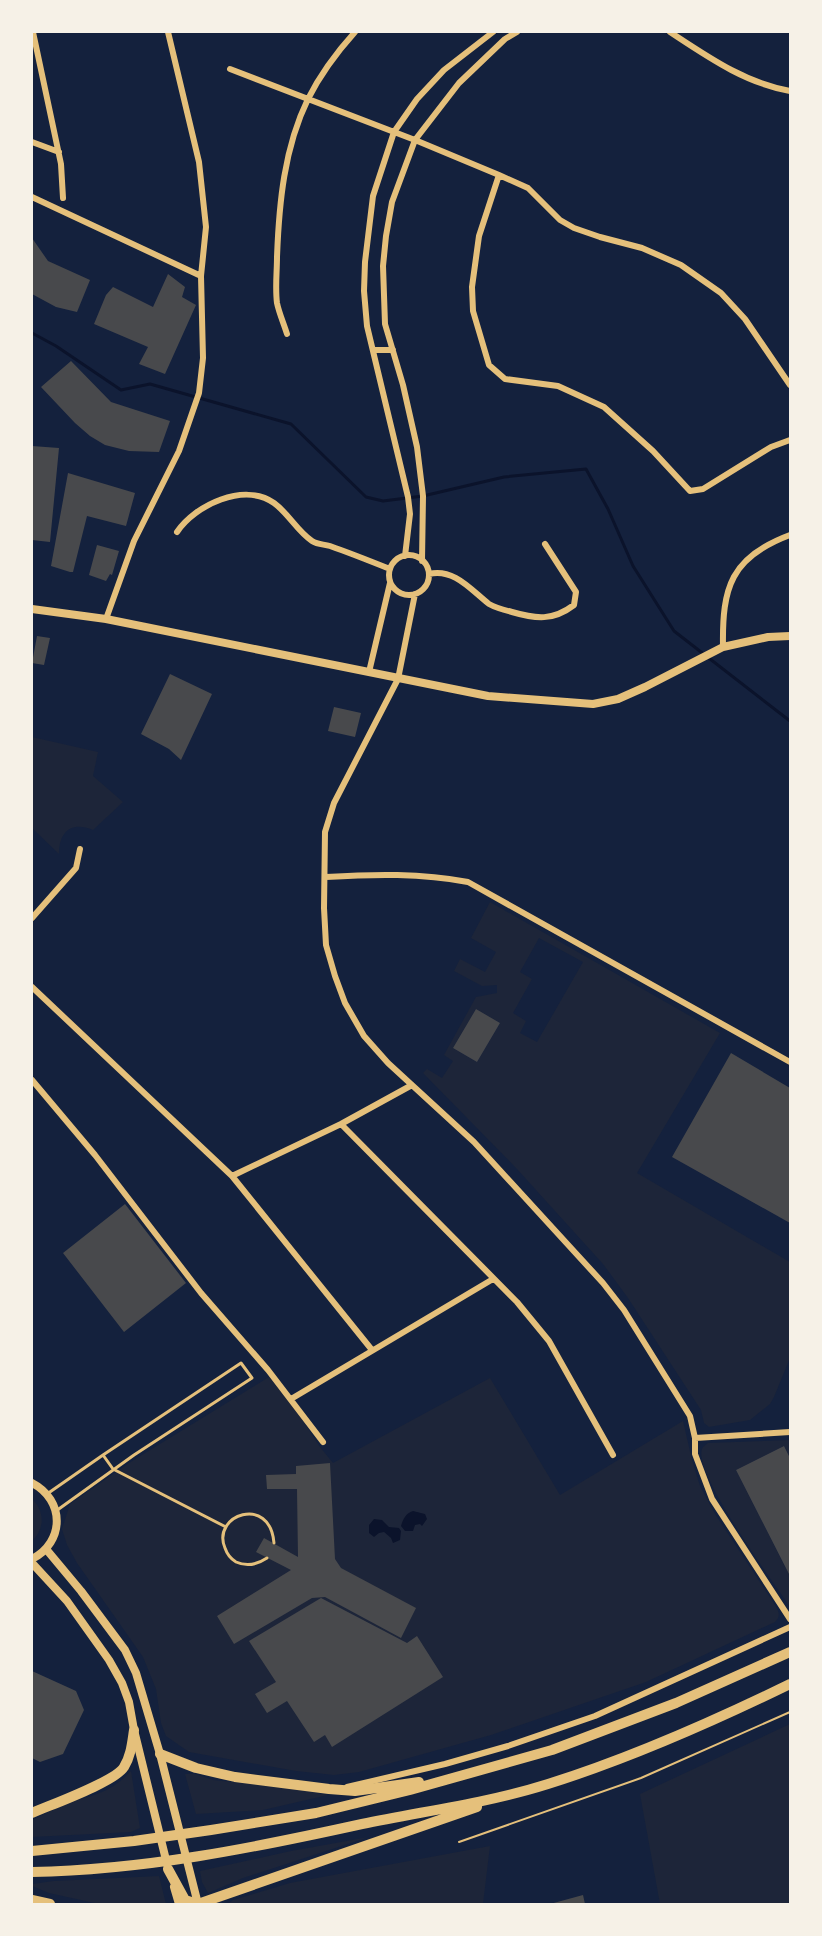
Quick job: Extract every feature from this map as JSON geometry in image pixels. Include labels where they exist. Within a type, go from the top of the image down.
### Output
[{"type":"highway","points":[[32,1851],[134,1841],[315,1813],[499,1766],[552,1750],[676,1704],[790,1652]]},
{"type":"highway","points":[[168,1869],[184,1900],[198,1904],[517,1793],[585,1772],[730,1713],[790,1684]]},
{"type":"highway","points":[[32,1813],[109,1779],[123,1768],[131,1750],[134,1730]]},
{"type":"highway","points":[[160,1754],[196,1768],[235,1777],[355,1791],[499,1766]]},
{"type":"highway","points":[[32,1872],[139,1866],[214,1855],[517,1793]]},
{"type":"highway","points":[[214,1905],[228,1894]]},
{"type":"highway","points":[[32,1900],[50,1905]]},
{"type":"street","points":[[33,32],[35,56],[59,152],[63,176],[63,198]]},
{"type":"street","points":[[106,619],[134,541],[178,451],[199,393],[203,358],[201,276],[206,227],[199,162],[168,32]]},
{"type":"street","points":[[287,334],[278,305],[276,282],[280,205],[296,128],[320,78],[355,32]]},
{"type":"street","points":[[405,556],[410,514],[408,498],[367,326],[364,291],[365,262],[373,196],[394,132],[417,99],[444,70],[493,32]]},
{"type":"street","points":[[422,561],[423,495],[417,447],[384,313],[382,274],[392,202],[415,140],[459,83],[505,39],[517,32]]},
{"type":"street","points":[[670,32],[737,74],[757,82],[790,90]]},
{"type":"street","points":[[230,69],[499,175],[528,188],[560,220],[574,228],[642,248],[681,265],[720,293],[745,319],[790,385]]},
{"type":"street","points":[[32,142],[59,152]]},
{"type":"street","points":[[499,175],[479,236],[472,288],[473,311],[489,365],[505,379],[558,387],[572,391],[604,407],[653,451],[690,491],[703,489],[771,447],[790,440]]},
{"type":"street","points":[[32,197],[201,276]]},
{"type":"street","points":[[373,350],[393,350]]},
{"type":"street","points":[[177,532],[188,519],[218,500],[248,495],[261,497],[272,502],[290,516],[297,527],[315,543],[328,545],[390,569]]},
{"type":"street","points":[[723,647],[722,615],[728,589],[735,575],[746,559],[770,542],[790,535]]},
{"type":"street","points":[[429,574],[439,571],[453,576],[490,604],[531,618],[565,612],[574,605],[576,592],[545,544]]},
{"type":"street","points":[[369,672],[390,583],[390,569],[396,560],[411,555],[427,567],[429,574],[427,582],[423,590],[415,594],[399,593],[390,583]]},
{"type":"street","points":[[415,594],[398,679],[334,803],[325,832],[326,945],[334,976],[345,1003],[364,1036],[388,1063],[474,1142],[603,1283],[624,1310],[685,1407],[692,1422],[695,1454],[712,1499],[790,1619]]},
{"type":"street","points":[[32,609],[106,619],[239,644],[488,696],[593,704],[618,699],[723,647],[768,637],[790,636]]},
{"type":"street","points":[[32,918],[76,868],[80,849]]},
{"type":"street","points":[[326,877],[376,873],[448,878],[468,882],[790,1062]]},
{"type":"street","points":[[32,987],[232,1176],[372,1350]]},
{"type":"street","points":[[32,1080],[95,1155],[201,1293],[291,1399],[323,1442]]},
{"type":"street","points":[[232,1176],[341,1124],[412,1085]]},
{"type":"street","points":[[341,1124],[517,1302],[549,1341],[613,1455]]},
{"type":"street","points":[[291,1399],[493,1279]]},
{"type":"street","points":[[695,1438],[790,1432]]},
{"type":"street","points":[[32,1483],[47,1494],[56,1511],[57,1525],[46,1549],[32,1561],[67,1601],[109,1660],[122,1683],[129,1702],[168,1869],[179,1905]]},
{"type":"street","points":[[46,1549],[125,1650],[136,1672],[160,1754],[198,1904]]},
{"type":"street","points":[[329,1789],[445,1764],[508,1746],[594,1716],[790,1627]]},
{"type":"lane","points":[[47,1494],[242,1363],[252,1378],[113,1469],[56,1511]]},
{"type":"lane","points":[[103,1455],[113,1469],[226,1527]]},
{"type":"lane","points":[[267,1557],[253,1564],[236,1562],[230,1557],[223,1543],[226,1527],[238,1516],[255,1514],[269,1524],[273,1532],[274,1544]]},
{"type":"path","points":[[459,1842],[641,1778],[790,1712]]},
{"type":"shaded area","points":[[32,737],[98,752],[93,776],[123,802],[93,830],[79,827],[68,830],[61,839],[59,854],[32,828]]},
{"type":"shaded area","points":[[490,902],[720,1033],[637,1173],[790,1262],[790,1358],[770,1404],[750,1420],[709,1427],[704,1423],[701,1410],[628,1298],[603,1264],[517,1169],[423,1073],[427,1069],[442,1078],[453,1061],[444,1055],[476,997],[497,993],[497,985],[482,986],[454,971],[460,959],[485,972],[496,952],[471,938]],"holes":[[[539,938],[583,962],[537,1042],[520,1033],[526,1021],[513,1013],[532,979],[520,972]],[[476,1009],[500,1023],[477,1062],[453,1048]]]},
{"type":"shaded area","points":[[269,1377],[293,1405],[333,1463],[490,1378],[560,1495],[683,1421],[700,1486],[715,1514],[776,1608],[778,1617],[775,1622],[646,1682],[491,1735],[359,1772],[334,1775],[296,1771],[189,1752],[166,1736],[161,1723],[156,1689],[143,1657],[77,1563],[67,1545],[62,1529],[70,1504],[129,1463]]},
{"type":"shaded area","points":[[790,1440],[790,1458],[784,1446],[736,1470],[790,1576],[790,1607],[722,1503],[703,1462],[702,1449],[708,1443]]},
{"type":"shaded area","points":[[32,1499],[39,1509],[42,1520],[39,1531],[32,1541]]},
{"type":"shaded area","points":[[413,1511],[425,1514],[427,1519],[422,1526],[415,1525],[413,1531],[405,1531],[401,1526],[403,1521]]},
{"type":"shaded area","points":[[374,1519],[382,1520],[389,1527],[399,1528],[400,1540],[393,1543],[384,1532],[374,1537],[369,1533],[369,1525]]},
{"type":"shaded area","points":[[790,1724],[790,1904],[660,1904],[640,1794]]},
{"type":"shaded area","points":[[131,1771],[140,1828],[131,1832],[32,1837],[32,1820],[61,1806],[107,1790]]},
{"type":"shaded area","points":[[185,1774],[196,1774],[213,1780],[291,1788],[328,1795],[263,1810],[196,1814]]},
{"type":"shaded area","points":[[369,1837],[243,1878],[208,1893],[202,1882],[200,1871]]},
{"type":"shaded area","points":[[490,1846],[483,1904],[228,1904],[233,1900],[290,1883]]},
{"type":"shaded area","points":[[159,1876],[166,1904],[99,1904],[49,1893],[32,1886],[32,1884],[54,1881]]},
{"type":"building","points":[[32,238],[48,261],[90,280],[77,312],[56,307],[32,294]]},
{"type":"building","points":[[168,274],[185,287],[182,297],[196,305],[165,374],[139,364],[148,347],[94,324],[106,295],[113,287],[153,307]]},
{"type":"building","points":[[71,361],[111,402],[170,421],[159,452],[129,451],[105,445],[75,423],[41,387]]},
{"type":"building","points":[[32,446],[59,448],[50,542],[32,540]]},
{"type":"building","points":[[68,473],[135,493],[126,526],[87,516],[73,572],[51,566]]},
{"type":"building","points":[[97,545],[119,551],[112,575],[110,574],[106,581],[89,575]]},
{"type":"building","points":[[37,636],[50,638],[44,665],[32,663]]},
{"type":"building","points":[[170,674],[212,694],[181,760],[169,749],[141,734]]},
{"type":"building","points":[[334,707],[361,713],[355,737],[328,731]]},
{"type":"building","points":[[476,1009],[500,1023],[477,1062],[453,1048]]},
{"type":"building","points":[[731,1053],[790,1088],[790,1223],[672,1157]]},
{"type":"building","points":[[125,1204],[186,1283],[124,1332],[63,1253]]},
{"type":"building","points":[[784,1446],[790,1458],[790,1576],[736,1470]]},
{"type":"building","points":[[330,1463],[335,1559],[341,1568],[416,1608],[401,1638],[325,1597],[312,1598],[234,1644],[217,1616],[291,1570],[256,1552],[264,1538],[298,1557],[297,1489],[267,1489],[266,1475],[296,1474],[296,1466]]},
{"type":"building","points":[[321,1598],[407,1643],[417,1636],[443,1677],[332,1747],[325,1735],[314,1742],[287,1701],[267,1713],[255,1694],[276,1682],[249,1641]]},
{"type":"building","points":[[32,1671],[76,1691],[84,1710],[63,1754],[40,1762],[32,1758]]},
{"type":"building","points":[[583,1895],[585,1904],[550,1904]]},
{"type":"waterway","points":[[32,333],[56,346],[121,390],[150,384],[291,424],[366,497],[383,501],[423,496],[504,477],[586,469],[608,509],[633,566],[674,631],[790,721]]}]
